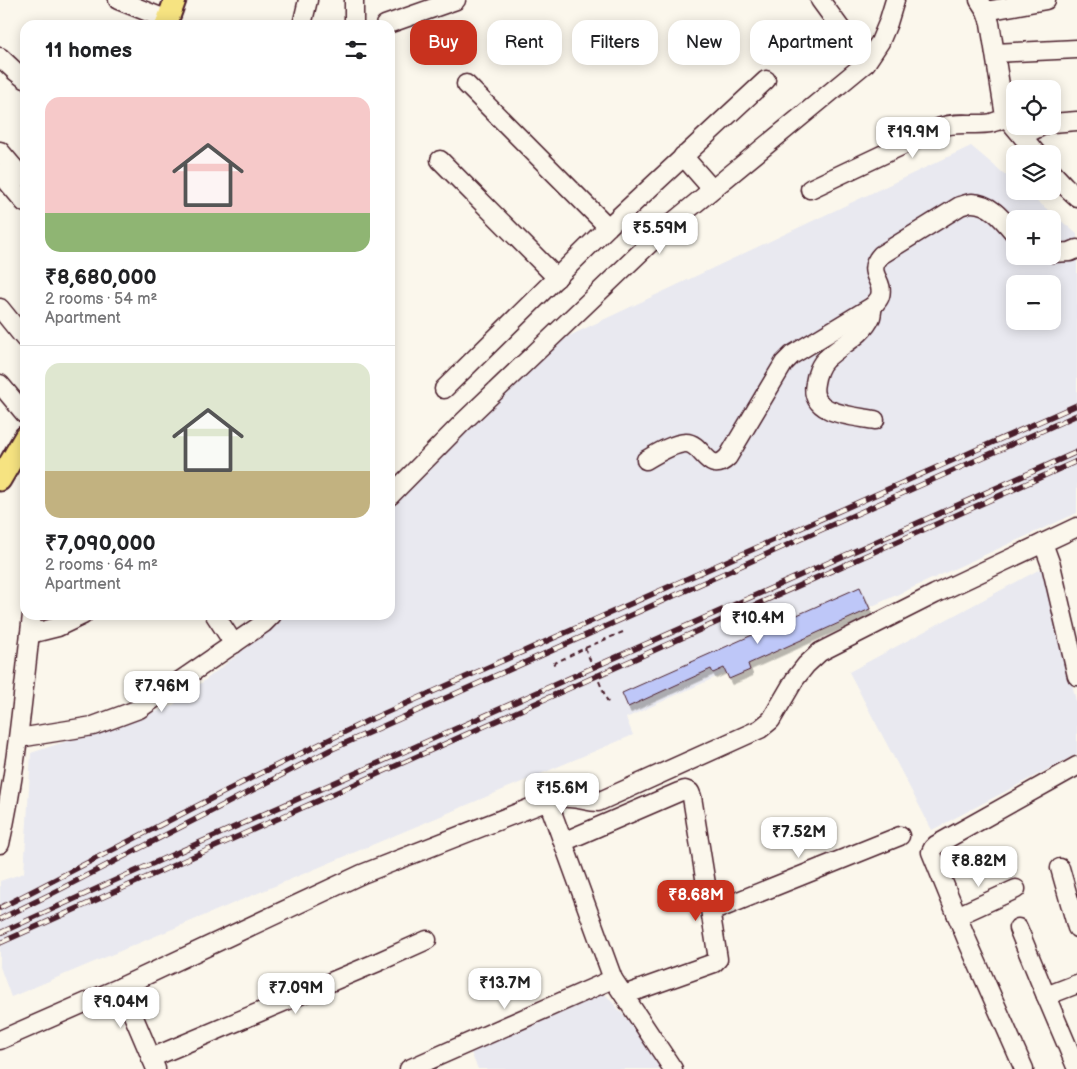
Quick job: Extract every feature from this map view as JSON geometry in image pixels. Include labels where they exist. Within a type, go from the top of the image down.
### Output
[{"type":"main road","points":[[168,20],[175,0]]},
{"type":"main road","points":[[0,480],[20,446]]},
{"type":"street","points":[[118,0],[161,20]]},
{"type":"street","points":[[304,20],[308,0]]},
{"type":"street","points":[[354,0],[354,20]]},
{"type":"street","points":[[395,21],[456,0]]},
{"type":"street","points":[[820,0],[835,20]]},
{"type":"street","points":[[871,56],[880,42],[895,0]]},
{"type":"street","points":[[810,189],[941,127],[954,124],[997,122],[1006,117],[990,23],[982,5],[1046,0]]},
{"type":"street","points":[[995,53],[1077,48]]},
{"type":"street","points":[[0,57],[20,75]]},
{"type":"street","points":[[395,491],[463,422],[668,226],[864,65]]},
{"type":"street","points":[[444,389],[608,227],[766,80]]},
{"type":"street","points":[[466,84],[608,227]]},
{"type":"street","points":[[1061,123],[1077,121]]},
{"type":"street","points":[[1022,136],[1030,145]]},
{"type":"street","points":[[0,151],[20,180]]},
{"type":"street","points":[[684,156],[712,189]]},
{"type":"street","points":[[440,160],[557,278]]},
{"type":"street","points":[[0,173],[20,180]]},
{"type":"street","points":[[1061,182],[1077,197]]},
{"type":"street","points":[[646,460],[684,442],[693,444],[710,461],[716,464],[723,462],[728,457],[784,363],[792,356],[873,306],[880,298],[881,288],[874,270],[875,262],[881,255],[960,206],[973,203],[986,206],[1006,224]]},
{"type":"street","points":[[1061,252],[1077,249]]},
{"type":"street","points":[[873,306],[872,316],[866,326],[825,360],[816,376],[814,388],[817,400],[822,407],[829,411],[875,420]]},
{"type":"street","points":[[0,308],[20,332]]},
{"type":"street","points":[[0,384],[20,408]]},
{"type":"street","points":[[0,1040],[121,987],[362,874],[548,801],[567,797],[587,802],[598,802],[760,729],[771,720],[795,679],[820,652],[934,594],[1077,527]]},
{"type":"street","points":[[1043,543],[1071,620],[1077,676]]},
{"type":"street","points":[[0,844],[19,738],[31,620]]},
{"type":"street","points":[[30,634],[72,620]]},
{"type":"street","points":[[218,620],[234,644]]},
{"type":"street","points":[[19,738],[93,726],[139,709],[268,620]]},
{"type":"street","points":[[1024,1069],[931,852],[933,848],[1077,766]]},
{"type":"street","points":[[563,842],[679,792],[685,790],[690,792],[692,797],[718,959],[714,964],[624,995]]},
{"type":"street","points":[[548,801],[613,979],[673,1069]]},
{"type":"street","points":[[711,912],[900,836]]},
{"type":"street","points":[[1060,868],[1077,928]]},
{"type":"street","points":[[957,916],[1016,889]]},
{"type":"street","points":[[1018,928],[1077,1069]]},
{"type":"street","points":[[121,987],[153,1064],[427,940]]},
{"type":"street","points":[[409,1069],[441,1063],[613,979]]},
{"type":"street","points":[[1046,996],[1077,984]]},
{"type":"path","points":[[552,664],[623,632]]},
{"type":"path","points":[[585,648],[609,705]]},
{"type":"shaded area","points":[[971,146],[1006,175],[1006,200],[1036,200],[1048,210],[1006,210],[1006,265],[1061,265],[1061,221],[1077,234],[1077,513],[626,718],[633,735],[11,997],[0,967],[0,881],[24,873],[31,753],[172,706],[280,620],[395,620],[395,503],[550,345]]},
{"type":"shaded area","points":[[1044,567],[1077,705],[1077,754],[932,830],[849,672]]},
{"type":"shaded area","points":[[598,986],[668,1065],[661,1069],[478,1069],[467,1044]]},
{"type":"building","points":[[860,587],[870,609],[748,664],[750,670],[729,679],[724,668],[713,673],[711,669],[628,707],[622,693]]},
{"type":"railway","points":[[0,908],[255,776],[367,721],[1077,405]]},
{"type":"railway","points":[[0,919],[330,750],[1077,415]]},
{"type":"railway","points":[[0,933],[1077,452]]},
{"type":"railway","points":[[0,943],[1077,461]]}]
